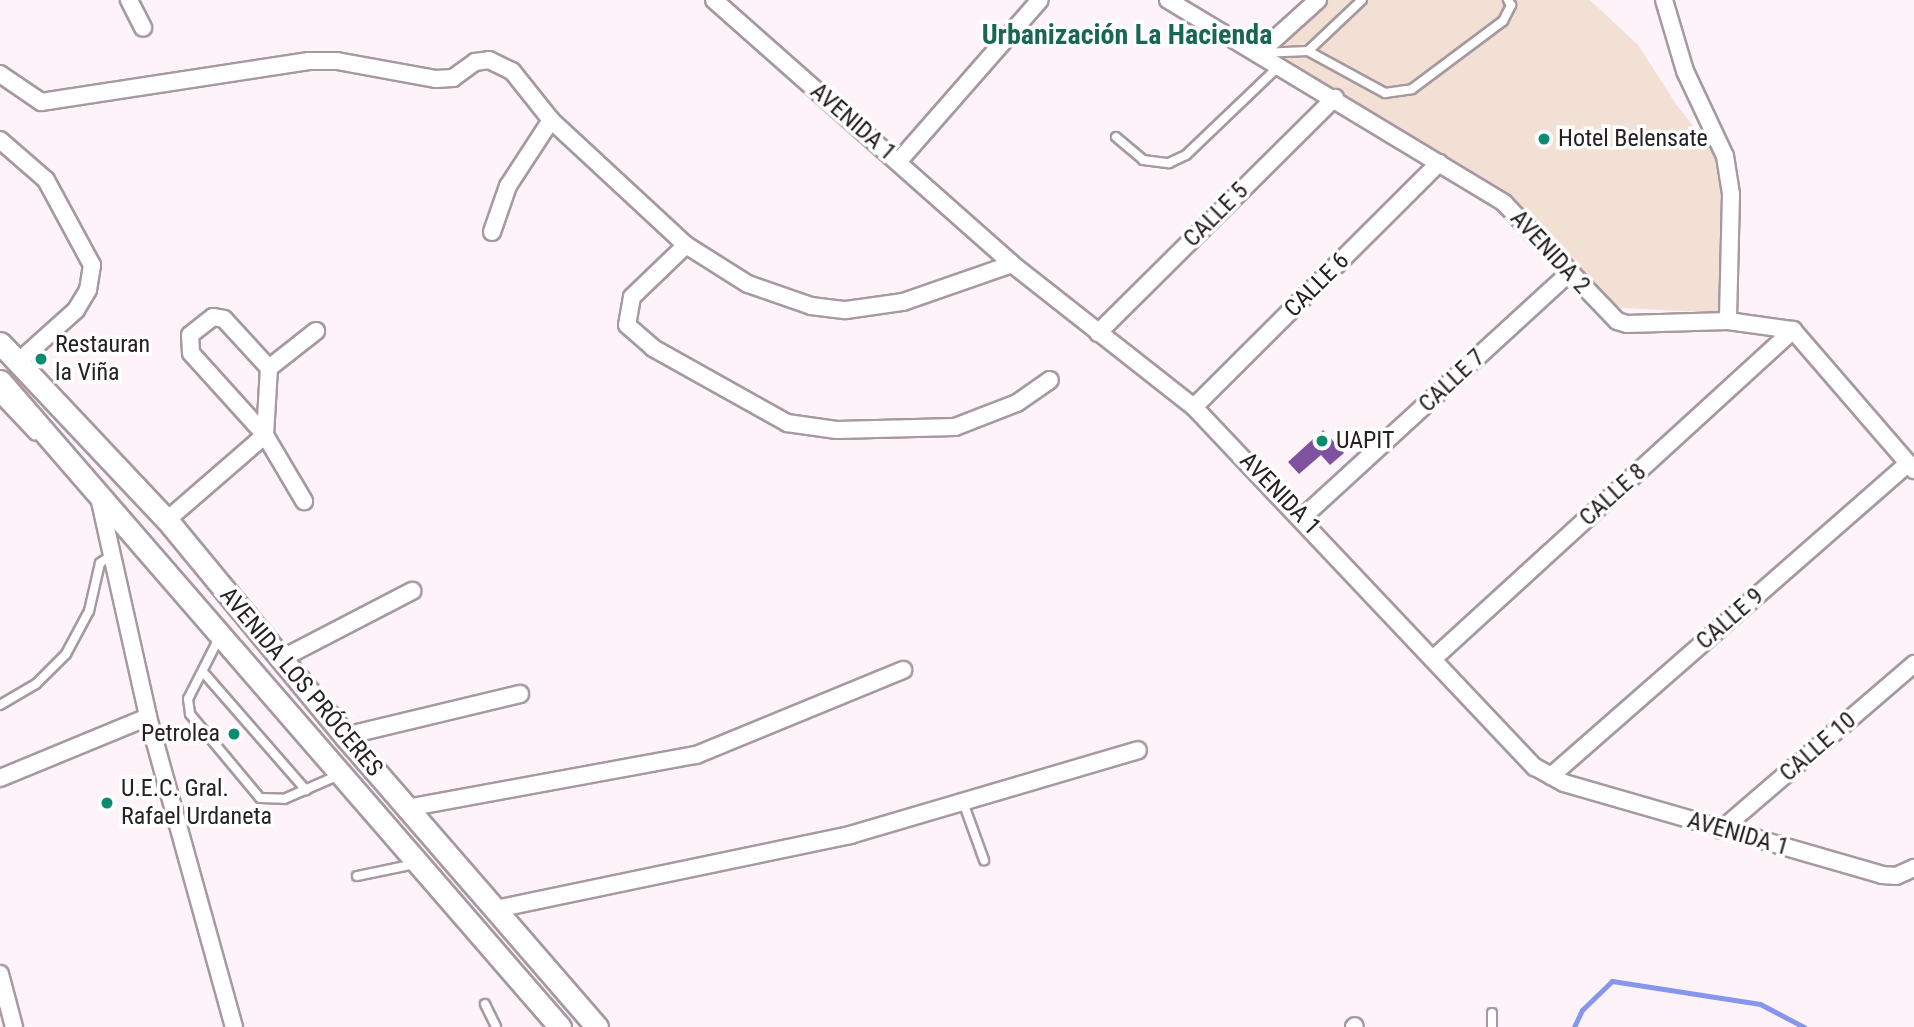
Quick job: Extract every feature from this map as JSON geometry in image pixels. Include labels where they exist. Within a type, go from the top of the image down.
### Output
[{"type":"main road","name":"AVENIDA LOS PRÓCERES","points":[[6,354],[167,520],[345,736],[597,1027]]},
{"type":"main road","name":"AVENIDA LOS PRÓCERES","points":[[0,381],[97,489],[560,1027]]},
{"type":"street","points":[[129,0],[143,28]]},
{"type":"street","name":"AVENIDA 1","points":[[714,0],[1012,264],[1195,407],[1303,517],[1535,767],[1551,776],[1721,830],[1896,876],[1914,868]]},
{"type":"street","points":[[898,162],[1040,0]]},
{"type":"street","name":"AVENIDA 2","points":[[1168,0],[1335,98],[1504,204],[1607,313],[1627,324],[1728,321],[1793,330]]},
{"type":"street","points":[[1258,54],[1318,0]]},
{"type":"street","points":[[1664,0],[1685,71],[1725,156],[1731,195],[1728,321]]},
{"type":"street","points":[[0,74],[41,102],[309,61],[337,61],[436,79],[453,78],[475,62],[489,60],[512,71],[551,120],[686,245],[748,284],[811,306],[846,310],[902,302],[1012,264]]},
{"type":"street","name":"CALLE 5","points":[[1098,333],[1335,98]]},
{"type":"street","points":[[492,232],[499,205],[514,176],[551,120]]},
{"type":"street","points":[[0,140],[46,180],[92,265],[88,290],[76,310],[6,354]]},
{"type":"street","name":"CALLE 6","points":[[1195,407],[1439,163]]},
{"type":"street","points":[[686,245],[632,298],[627,325],[653,348],[787,424],[837,429],[955,427],[1017,403],[1050,380]]},
{"type":"street","name":"CALLE 7","points":[[1303,517],[1570,272]]},
{"type":"street","points":[[167,520],[265,435],[269,368],[224,319],[213,317],[190,335],[191,353],[265,435],[304,501]]},
{"type":"street","points":[[1793,330],[1911,466]]},
{"type":"street","name":"CALLE 8","points":[[1433,659],[1793,330]]},
{"type":"street","points":[[269,368],[316,331]]},
{"type":"street","name":"CALLE 9","points":[[1551,776],[1911,466]]},
{"type":"street","points":[[97,489],[148,717],[234,1027]]},
{"type":"street","points":[[281,659],[412,592]]},
{"type":"street","name":"CALLE 10","points":[[1721,830],[1914,664]]},
{"type":"street","points":[[407,808],[696,755],[903,670]]},
{"type":"street","points":[[345,736],[520,694]]},
{"type":"street","points":[[0,778],[148,717]]},
{"type":"street","points":[[496,909],[850,835],[962,799],[1138,750]]},
{"type":"street","points":[[0,974],[14,1027]]},
{"type":"lane","points":[[1308,51],[1362,0]]},
{"type":"lane","points":[[1258,54],[1308,51],[1385,93],[1412,89],[1503,21],[1511,5],[1508,0]]},
{"type":"lane","points":[[1116,137],[1143,160],[1169,163],[1186,155],[1279,66]]},
{"type":"lane","points":[[0,399],[75,480],[97,489]]},
{"type":"lane","points":[[0,705],[36,684],[66,654],[89,611],[100,563],[112,555]]},
{"type":"lane","points":[[220,631],[204,672],[188,699],[190,714],[260,798],[271,802],[342,774]]},
{"type":"lane","points":[[204,672],[306,790]]},
{"type":"lane","points":[[962,799],[984,860]]},
{"type":"lane","points":[[357,876],[419,863]]},
{"type":"lane","points":[[485,1004],[496,1027]]},
{"type":"lane","points":[[1492,1013],[1492,1027]]},
{"type":"shaded area","name":"Hotel Belensate","points":[[1329,0],[1590,0],[1638,45],[1678,107],[1725,165],[1723,302],[1718,313],[1606,307],[1509,211],[1460,188],[1344,112],[1272,73],[1279,46]]},
{"type":"building","name":"UAPIT","points":[[1323,430],[1344,453],[1330,465],[1321,455],[1299,474],[1288,462]]},
{"type":"waterway","points":[[1574,1027],[1582,1010],[1612,981],[1760,1004],[1804,1027]]},
{"type":"place","name":"Hotel Belensate","points":[[1544,139]]},
{"type":"place","name":"Restauran la Viña","points":[[41,359]]},
{"type":"place","name":"UAPIT","points":[[1322,441]]},
{"type":"place","name":"Petrolea","points":[[234,734]]},
{"type":"place","name":"U.E.C. Gral. Rafael Urdaneta","points":[[107,803]]},
{"type":"district","name":"Urbanización La Hacienda","points":[[1127,35]]}]
